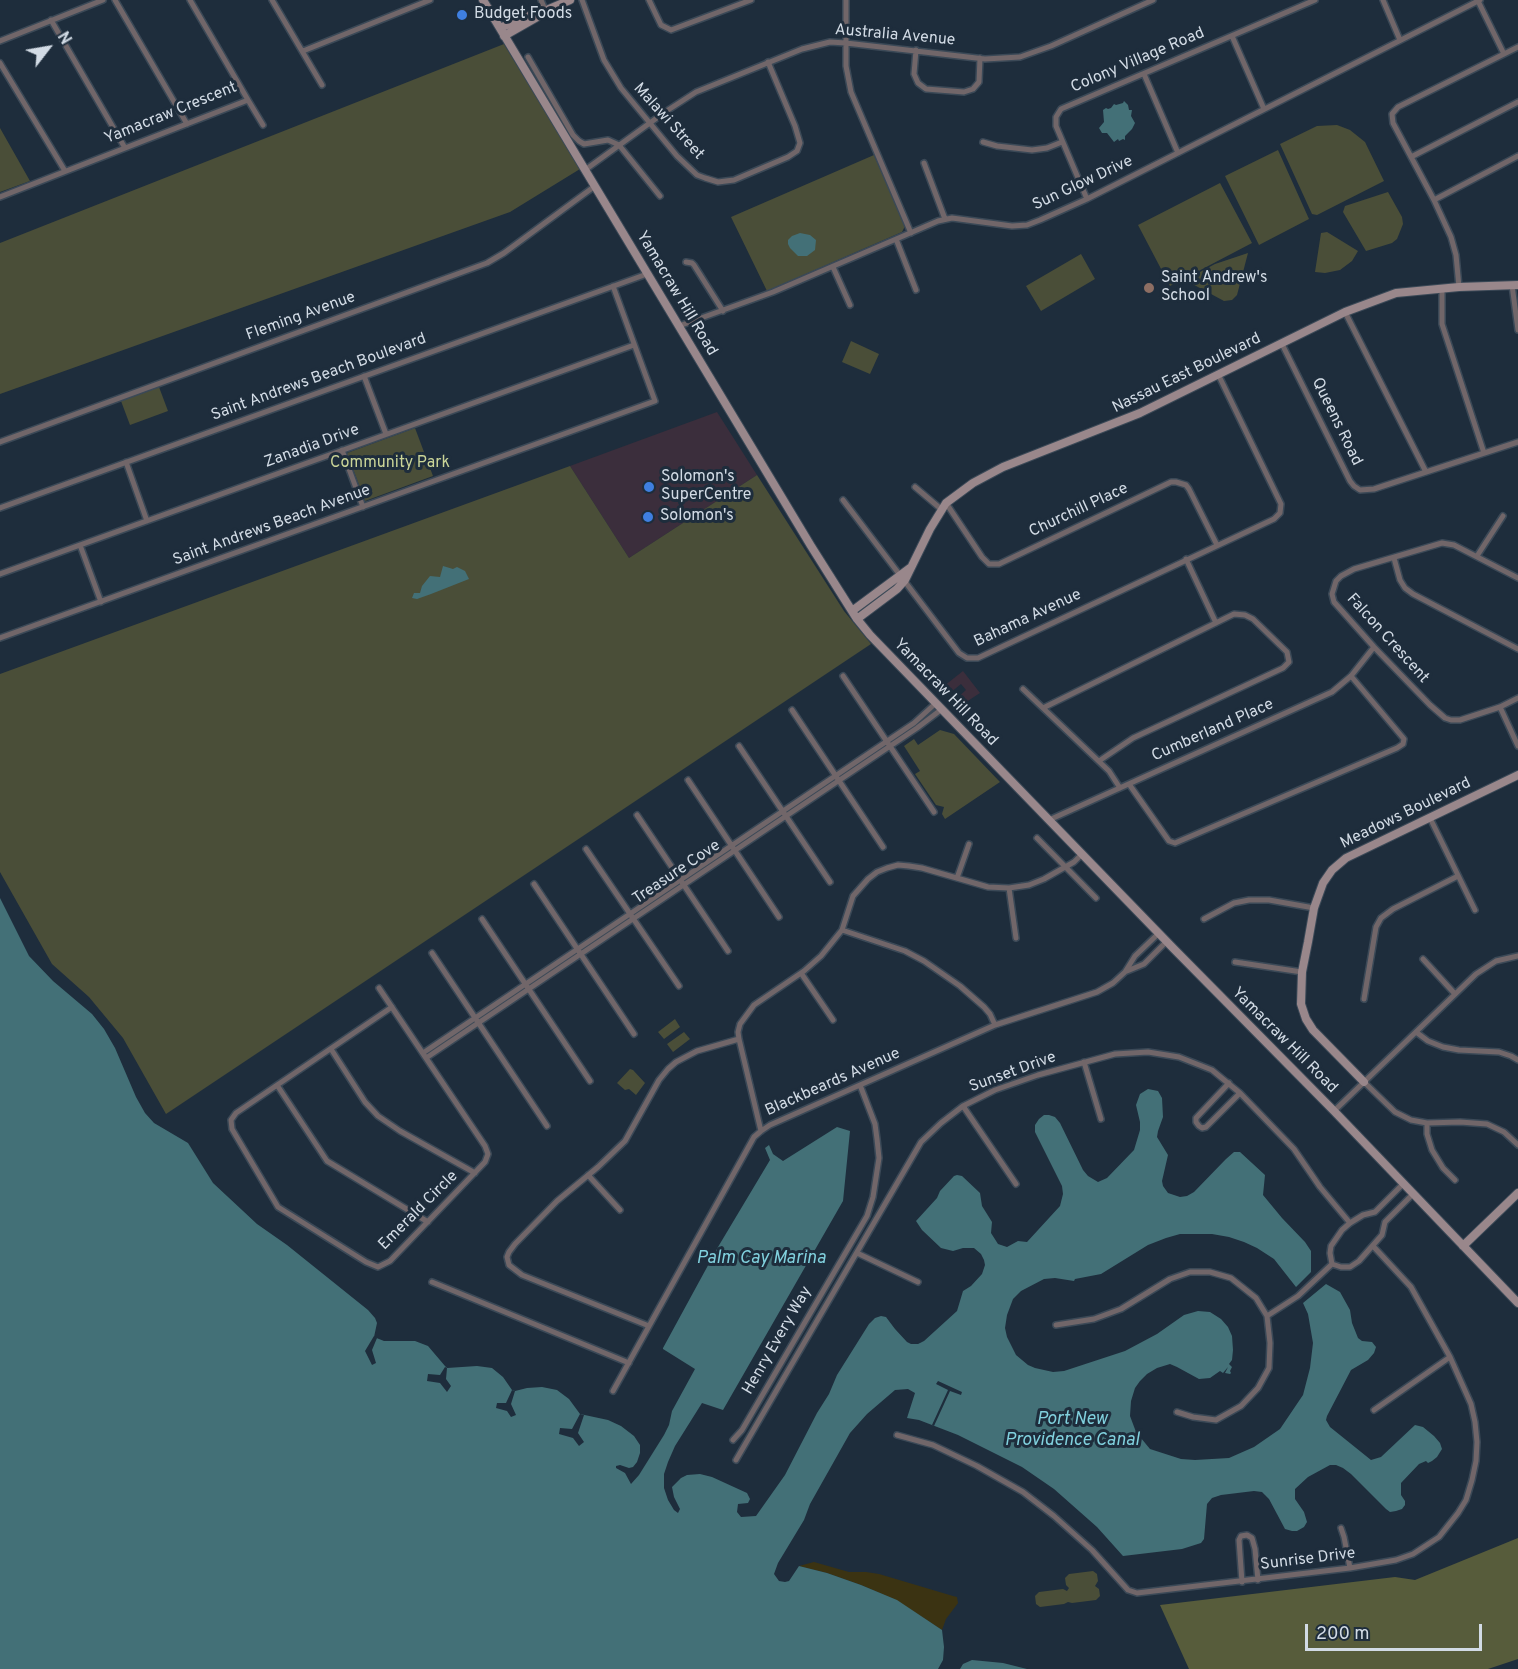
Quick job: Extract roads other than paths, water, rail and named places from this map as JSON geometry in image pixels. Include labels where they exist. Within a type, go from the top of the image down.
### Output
[{"type":"main road","name":"Yamacraw Hill Road","points":[[483,0],[857,619],[1048,820],[1334,1111],[1518,1304]]},
{"type":"main road","points":[[500,28],[570,0]]},
{"type":"main road","points":[[504,36],[546,10]]},
{"type":"main road","name":"Nassau East Boulevard","points":[[857,619],[897,589],[944,506],[973,483],[1003,467],[1140,413],[1345,312],[1396,292],[1515,285]]},
{"type":"main road","name":"Nassau East Boulevard","points":[[852,611],[903,577]]},
{"type":"main road","name":"Meadows Boulevard","points":[[1364,1082],[1313,1030],[1306,1019],[1300,999],[1302,972],[1314,908],[1323,883],[1336,865],[1358,852],[1518,775]]},
{"type":"main road","points":[[1463,1246],[1518,1193]]},
{"type":"street","points":[[0,41],[103,0]]},
{"type":"street","points":[[115,0],[187,124]]},
{"type":"street","name":"Yamacraw Crescent","points":[[0,197],[248,100],[190,0]]},
{"type":"street","points":[[272,0],[322,85]]},
{"type":"street","points":[[303,51],[430,0]]},
{"type":"street","points":[[541,0],[546,10]]},
{"type":"street","name":"Malawi Street","points":[[582,0],[604,60],[621,88],[683,162],[697,175],[712,181],[734,180],[788,157],[799,147],[799,138],[788,106],[768,62]]},
{"type":"street","points":[[649,0],[661,25],[671,30],[751,0]]},
{"type":"street","points":[[846,0],[846,66],[851,92],[910,233]]},
{"type":"street","name":"Australia Avenue","points":[[585,170],[696,92],[802,49],[830,42],[980,58],[1020,57],[1051,46],[1153,0]]},
{"type":"street","name":"Colony Village Road","points":[[1087,199],[1055,121],[1061,109],[1315,0]]},
{"type":"street","points":[[1383,0],[1400,40]]},
{"type":"street","points":[[1479,1],[1504,54]]},
{"type":"street","name":"Sun Glow Drive","points":[[679,326],[773,292],[945,219],[1012,226],[1027,225],[1087,199],[1479,1]]},
{"type":"street","points":[[51,20],[124,148]]},
{"type":"street","points":[[1232,36],[1263,109]]},
{"type":"street","points":[[1459,287],[1456,255],[1450,237],[1434,200],[1393,123],[1394,110],[1518,47]]},
{"type":"street","points":[[916,50],[914,74],[918,83],[926,89],[964,92],[973,89],[979,82],[980,58]]},
{"type":"street","points":[[528,57],[573,135],[584,144],[608,140],[619,145],[660,196]]},
{"type":"street","points":[[0,63],[65,171]]},
{"type":"street","points":[[1144,74],[1178,153]]},
{"type":"street","points":[[248,100],[263,125]]},
{"type":"street","points":[[1411,157],[1518,102]]},
{"type":"street","points":[[982,142],[1032,150],[1047,148],[1062,142]]},
{"type":"street","points":[[1434,200],[1518,156]]},
{"type":"street","points":[[924,163],[945,219]]},
{"type":"street","name":"Fleming Avenue","points":[[0,442],[487,263],[595,186]]},
{"type":"street","points":[[896,239],[916,290]]},
{"type":"street","points":[[686,262],[694,265],[723,311]]},
{"type":"street","points":[[833,267],[850,305]]},
{"type":"street","name":"Saint Andrews Beach Boulevard","points":[[0,508],[647,274]]},
{"type":"street","points":[[1515,285],[1518,330]]},
{"type":"street","points":[[613,286],[634,345]]},
{"type":"street","points":[[1442,288],[1442,324],[1484,453]]},
{"type":"street","points":[[1345,312],[1426,472]]},
{"type":"street","name":"Queens Road","points":[[1282,344],[1350,481],[1360,490],[1369,490],[1518,442]]},
{"type":"street","name":"Saint Andrews Beach Avenue","points":[[0,638],[655,401],[634,345]]},
{"type":"street","name":"Zanadia Drive","points":[[0,574],[634,345]]},
{"type":"street","name":"Bahama Avenue","points":[[843,500],[958,653],[968,658],[987,654],[1274,519],[1280,513],[1281,504],[1218,374]]},
{"type":"street","points":[[364,376],[386,434]]},
{"type":"street","points":[[342,450],[363,507]]},
{"type":"street","points":[[126,462],[147,521]]},
{"type":"street","name":"Churchill Place","points":[[915,487],[944,506],[989,564],[999,564],[1171,482],[1186,485],[1217,545]]},
{"type":"street","points":[[1477,556],[1503,516]]},
{"type":"street","name":"Falcon Crescent","points":[[1518,578],[1454,545],[1442,543],[1347,572],[1336,582],[1332,594],[1334,602],[1374,647],[1436,712],[1445,718],[1460,720],[1500,707],[1518,698]]},
{"type":"street","points":[[80,545],[101,602]]},
{"type":"street","points":[[1394,558],[1400,580],[1413,594],[1518,649]]},
{"type":"street","points":[[1186,559],[1216,623]]},
{"type":"street","points":[[1043,708],[1234,614],[1245,615],[1253,619],[1287,652],[1289,662],[1283,668],[1133,738],[1099,761]]},
{"type":"street","name":"Cumberland Place","points":[[1048,820],[1332,692],[1351,676],[1374,647]]},
{"type":"street","points":[[843,676],[934,812]]},
{"type":"street","points":[[1129,784],[1168,841],[1175,843],[1403,744],[1404,739],[1351,676]]},
{"type":"street","points":[[1023,689],[1109,771],[1120,788]]},
{"type":"street","name":"Treasure Cove","points":[[424,1055],[888,744],[933,717],[939,706]]},
{"type":"street","points":[[1500,707],[1518,746]]},
{"type":"street","points":[[792,710],[883,847]]},
{"type":"street","points":[[739,746],[830,882]]},
{"type":"street","points":[[688,780],[779,917]]},
{"type":"street","points":[[637,815],[728,951]]},
{"type":"street","points":[[1430,818],[1474,910]]},
{"type":"street","points":[[1037,838],[1096,898]]},
{"type":"street","points":[[957,878],[969,844]]},
{"type":"street","points":[[586,849],[679,986]]},
{"type":"street","points":[[761,1131],[738,1032],[740,1024],[754,1005],[821,957],[842,930],[853,896],[868,879],[877,872],[898,865],[922,868],[988,887],[1009,888],[1029,885],[1044,879],[1066,867],[1082,854]]},
{"type":"street","points":[[1364,999],[1376,927],[1381,918],[1393,909],[1458,876]]},
{"type":"street","points":[[534,884],[634,1034]]},
{"type":"street","points":[[1009,888],[1016,938]]},
{"type":"street","points":[[1204,919],[1234,903],[1249,900],[1269,900],[1314,908]]},
{"type":"street","points":[[482,919],[590,1081]]},
{"type":"street","points":[[842,930],[905,951],[924,961],[954,981],[984,1007],[995,1025]]},
{"type":"street","name":"Blackbeards Avenue","points":[[613,1391],[754,1137],[761,1131],[995,1025],[1097,992],[1113,983],[1125,972],[1135,957],[1159,933]]},
{"type":"street","name":"Blackbeards Avenue","points":[[1125,972],[1143,964],[1166,942]]},
{"type":"street","points":[[432,953],[547,1126]]},
{"type":"street","points":[[1334,1111],[1487,966],[1501,959],[1518,956]]},
{"type":"street","points":[[1423,959],[1455,994]]},
{"type":"street","points":[[1235,962],[1302,972]]},
{"type":"street","points":[[801,973],[833,1020]]},
{"type":"street","name":"Emerald Circle","points":[[379,988],[392,1007],[485,1146],[488,1154],[485,1162],[390,1262],[378,1267],[366,1262],[278,1207],[231,1129],[231,1120],[236,1113],[392,1007]]},
{"type":"street","points":[[1416,1032],[1428,1041],[1443,1047],[1499,1052],[1518,1060]]},
{"type":"street","points":[[649,1326],[522,1275],[514,1270],[508,1261],[509,1252],[514,1244],[557,1201],[625,1141],[659,1080],[668,1069],[697,1051],[740,1039]]},
{"type":"street","points":[[331,1048],[365,1102],[378,1116],[475,1173]]},
{"type":"street","name":"Sunset Drive","points":[[736,1460],[921,1142],[963,1106],[995,1090],[1038,1075],[1115,1054],[1148,1052],[1179,1057],[1212,1070],[1240,1093],[1294,1149],[1320,1187],[1350,1223]]},
{"type":"street","points":[[1084,1062],[1101,1119]]},
{"type":"street","points":[[1364,1082],[1399,1114],[1411,1120],[1427,1123],[1487,1124],[1504,1131],[1518,1145]]},
{"type":"street","points":[[1229,1083],[1196,1118],[1198,1126],[1206,1127],[1240,1093]]},
{"type":"street","points":[[277,1085],[327,1161],[428,1222]]},
{"type":"street","name":"Henry Every Way","points":[[733,1440],[742,1430],[867,1216],[873,1197],[879,1158],[878,1139],[875,1124],[860,1085]]},
{"type":"street","points":[[963,1106],[1016,1184]]},
{"type":"street","points":[[1427,1123],[1427,1134],[1432,1150],[1443,1168],[1455,1180]]},
{"type":"street","points":[[588,1176],[620,1210]]},
{"type":"street","points":[[1332,1264],[1330,1246],[1336,1238],[1350,1223],[1363,1215],[1375,1212],[1403,1184]]},
{"type":"street","points":[[1332,1264],[1350,1268],[1359,1261],[1382,1235],[1385,1222],[1413,1194]]},
{"type":"street","points":[[1375,1212],[1385,1222]]},
{"type":"street","name":"Sunrise Drive","points":[[897,1435],[933,1445],[1023,1492],[1092,1550],[1128,1590],[1137,1593],[1350,1568],[1396,1560],[1413,1554],[1439,1537],[1466,1500],[1476,1461],[1475,1422],[1471,1404],[1450,1357],[1411,1287],[1373,1246]]},
{"type":"street","points":[[857,1253],[918,1282]]},
{"type":"street","points":[[1267,1316],[1298,1296],[1332,1264]]},
{"type":"street","points":[[1056,1325],[1094,1319],[1121,1309],[1170,1279],[1190,1272],[1210,1272],[1231,1278],[1256,1298],[1267,1316],[1270,1343],[1269,1368],[1258,1388],[1241,1406],[1216,1420],[1177,1412]]},
{"type":"street","points":[[432,1282],[628,1363]]},
{"type":"street","points":[[1374,1410],[1450,1357]]},
{"type":"street","points":[[1341,1528],[1350,1568]]},
{"type":"street","points":[[1242,1582],[1239,1540],[1241,1536],[1247,1535],[1252,1538],[1255,1549],[1258,1580]]},
{"type":"water","points":[[1124,101],[1129,110],[1132,110],[1131,116],[1135,123],[1125,136],[1125,140],[1119,141],[1118,139],[1114,142],[1107,133],[1102,133],[1099,128],[1104,122],[1103,110]]},
{"type":"water","points":[[800,233],[810,235],[816,240],[815,250],[807,256],[798,256],[788,244],[792,236]]},
{"type":"water","points":[[443,566],[453,569],[457,567],[465,571],[469,579],[417,599],[412,598],[414,593],[420,593],[422,586],[430,576],[440,577]]},
{"type":"water","points":[[0,898],[29,956],[53,981],[92,1014],[104,1029],[145,1113],[154,1123],[188,1143],[213,1183],[257,1224],[368,1310],[377,1323],[374,1337],[384,1341],[415,1341],[428,1346],[447,1368],[477,1366],[492,1368],[515,1391],[542,1387],[557,1390],[569,1399],[580,1414],[608,1420],[621,1426],[634,1436],[640,1445],[640,1453],[633,1467],[616,1466],[625,1473],[631,1484],[664,1435],[672,1411],[695,1369],[663,1348],[718,1247],[770,1160],[765,1148],[769,1145],[773,1154],[783,1161],[837,1127],[850,1131],[843,1201],[723,1410],[702,1403],[675,1446],[664,1474],[664,1488],[668,1500],[678,1513],[680,1509],[672,1487],[687,1475],[700,1474],[747,1493],[750,1499],[748,1503],[738,1504],[737,1512],[741,1517],[756,1516],[785,1475],[837,1375],[869,1324],[875,1318],[886,1317],[907,1342],[918,1344],[957,1311],[963,1291],[982,1274],[984,1260],[974,1248],[953,1251],[941,1248],[916,1221],[954,1176],[962,1176],[980,1193],[982,1206],[992,1222],[991,1233],[998,1244],[1007,1247],[1018,1241],[1027,1242],[1060,1206],[1063,1194],[1062,1186],[1035,1132],[1035,1125],[1039,1119],[1044,1115],[1055,1117],[1083,1170],[1098,1182],[1107,1178],[1134,1150],[1140,1130],[1136,1105],[1140,1094],[1148,1089],[1158,1091],[1162,1098],[1163,1117],[1157,1137],[1168,1155],[1162,1181],[1168,1193],[1180,1197],[1187,1196],[1194,1192],[1234,1152],[1240,1152],[1265,1175],[1263,1195],[1311,1251],[1311,1272],[1296,1287],[1274,1259],[1244,1242],[1212,1234],[1180,1234],[1148,1245],[1101,1274],[1074,1281],[1044,1279],[1021,1291],[1013,1299],[1005,1328],[1016,1355],[1035,1368],[1053,1372],[1064,1371],[1125,1351],[1157,1334],[1184,1315],[1198,1311],[1210,1312],[1221,1319],[1232,1336],[1232,1360],[1229,1364],[1232,1367],[1231,1373],[1225,1373],[1228,1367],[1223,1373],[1220,1371],[1210,1378],[1199,1379],[1170,1364],[1157,1368],[1147,1374],[1135,1388],[1130,1416],[1136,1432],[1150,1449],[1181,1459],[1229,1458],[1254,1447],[1280,1429],[1303,1395],[1313,1343],[1308,1314],[1303,1303],[1326,1284],[1340,1292],[1350,1310],[1358,1338],[1372,1342],[1376,1347],[1368,1360],[1351,1370],[1327,1416],[1326,1420],[1330,1427],[1371,1460],[1381,1457],[1415,1425],[1423,1427],[1434,1436],[1442,1449],[1432,1461],[1419,1464],[1401,1483],[1401,1495],[1405,1501],[1402,1509],[1390,1512],[1351,1474],[1336,1465],[1330,1465],[1308,1477],[1295,1489],[1295,1499],[1304,1512],[1307,1522],[1297,1531],[1285,1529],[1269,1499],[1262,1492],[1221,1495],[1212,1498],[1207,1504],[1204,1539],[1201,1543],[1182,1549],[1123,1556],[1097,1527],[1054,1489],[1022,1467],[958,1435],[919,1420],[907,1418],[915,1393],[908,1389],[895,1390],[867,1414],[850,1433],[774,1574],[779,1581],[789,1581],[799,1566],[827,1573],[897,1600],[942,1630],[943,1660],[938,1669],[0,1669]]},
{"type":"water","points":[[972,1660],[1003,1663],[1027,1669],[960,1669],[963,1664]]},
{"type":"place","name":"Budget Foods","points":[[462,15]]},
{"type":"place","name":"Saint Andrew's School","points":[[1149,288]]},
{"type":"place","name":"Solomon's SuperCentre","points":[[649,487]]},
{"type":"place","name":"Solomon's","points":[[648,517]]},
{"type":"park label","name":"Community Park","points":[[390,464]]},
{"type":"water label","name":"Palm Cay Marina","points":[[761,1259]]},
{"type":"water label","name":"Port New Providence Canal","points":[[1072,1430]]}]
